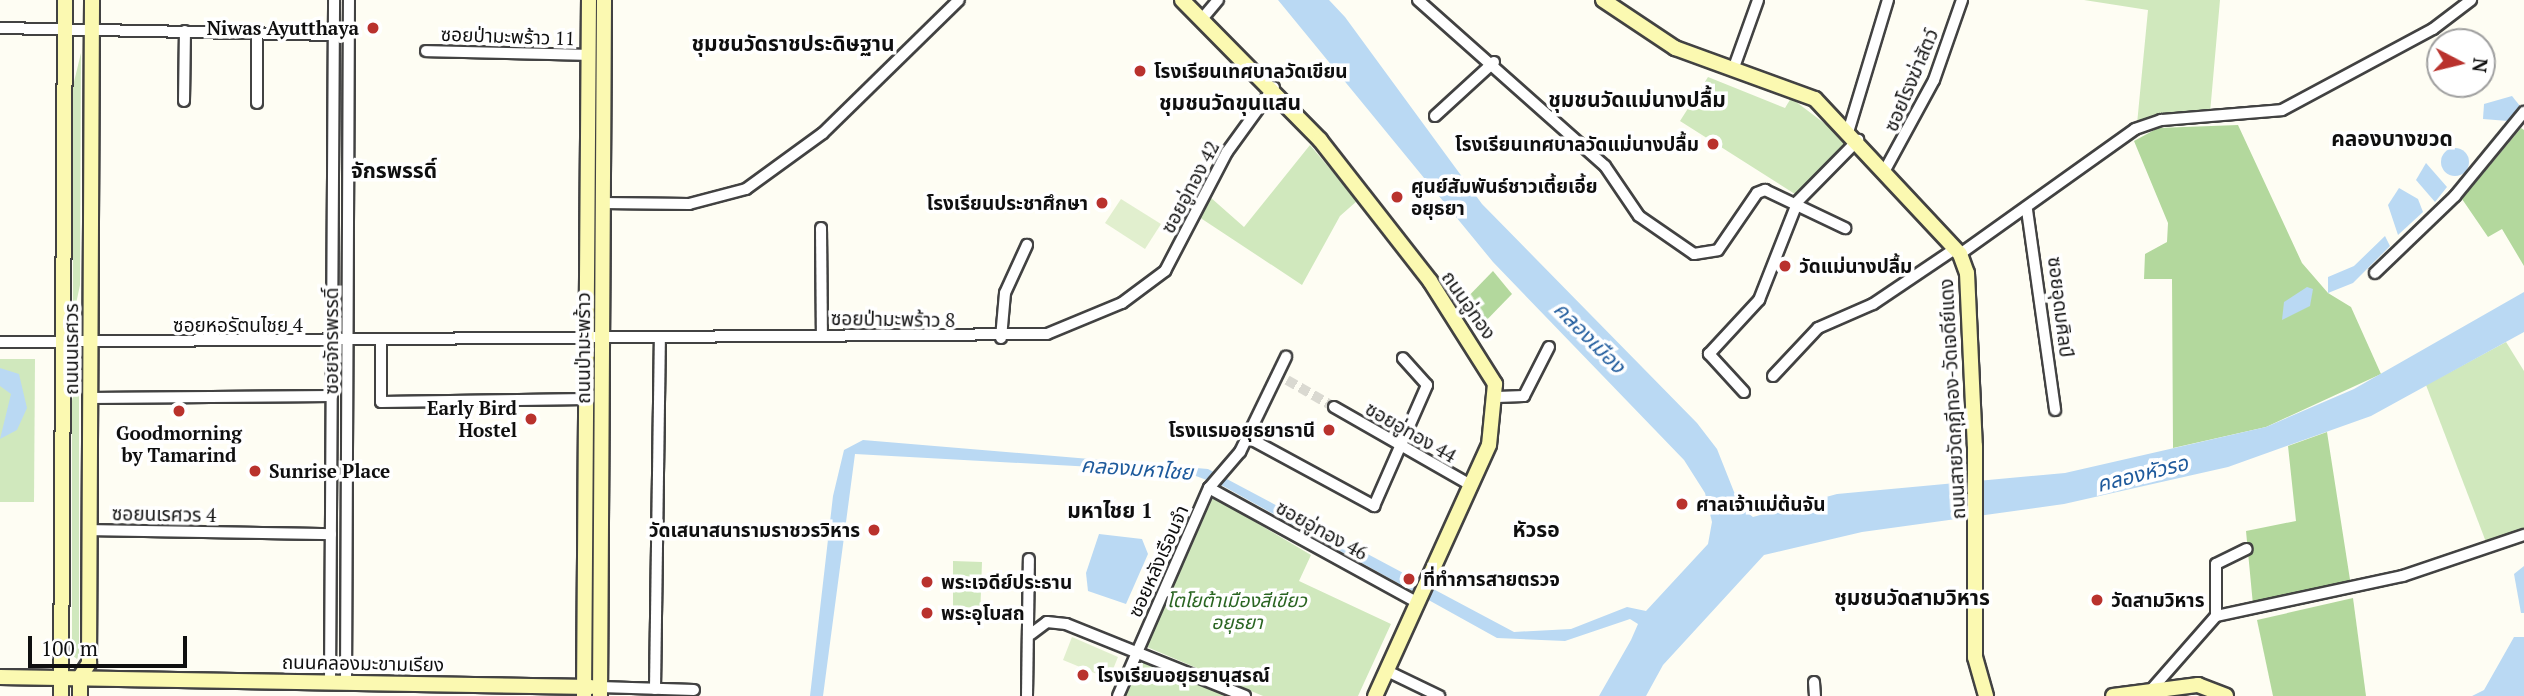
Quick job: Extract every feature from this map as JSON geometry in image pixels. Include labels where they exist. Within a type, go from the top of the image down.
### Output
[{"type":"street","name":"ถนนนเรศวร","points":[[61,687],[65,0]]},
{"type":"street","name":"ถนนนเรศวร","points":[[80,687],[89,663],[92,0]]},
{"type":"street","name":"ซอยจักรพรรดิ์","points":[[330,682],[334,0]]},
{"type":"street","name":"ซอยจักรพรรดิ์","points":[[346,682],[349,0]]},
{"type":"street","name":"ถนนป่ามะพร้าว","points":[[589,0],[587,398],[592,691]]},
{"type":"street","name":"ถนนป่ามะพร้าว","points":[[592,691],[603,337],[604,0]]},
{"type":"street","points":[[603,203],[714,201],[746,190],[812,143],[959,0]]},
{"type":"street","name":"ถนนอู่ทอง","points":[[1182,0],[1273,87],[1430,281],[1486,365],[1497,397],[1489,445],[1375,696]]},
{"type":"street","points":[[1202,19],[1218,0]]},
{"type":"street","points":[[1418,0],[1494,62],[1605,166],[1639,216],[1694,254],[1718,250],[1757,192],[1798,201],[1845,228]]},
{"type":"street","name":"ถนนสายวัดกุฎีทอง-วัดเจดีย์แดง","points":[[1603,0],[1657,40],[1734,71],[1815,99],[1854,135],[1958,251],[1967,274],[1975,446],[1978,549],[1975,657],[1986,696]]},
{"type":"street","points":[[1734,71],[1758,0]]},
{"type":"street","points":[[1744,392],[1709,354],[1759,300],[1798,201],[1854,135],[1888,0]]},
{"type":"street","name":"ซอยโรงฆ่าสัตว์","points":[[1885,170],[1934,80],[1962,0]]},
{"type":"street","points":[[1773,376],[1818,328],[1873,304],[2027,210],[2142,126],[2282,110],[2433,29],[2471,0]]},
{"type":"street","points":[[0,28],[349,35]]},
{"type":"street","points":[[184,101],[186,31]]},
{"type":"street","points":[[257,33],[257,103]]},
{"type":"street","name":"ซอยป่ามะพร้าว 11","points":[[426,51],[588,55]]},
{"type":"street","points":[[1435,116],[1494,62]]},
{"type":"street","name":"ซอยอู่ทอง 42","points":[[1165,271],[1227,152],[1273,87]]},
{"type":"street","points":[[2375,273],[2455,196],[2524,112]]},
{"type":"street","name":"ซอยอุดมศิลป์","points":[[2027,210],[2055,410]]},
{"type":"street","points":[[821,229],[822,336]]},
{"type":"street","points":[[333,241],[349,242]]},
{"type":"street","points":[[1001,338],[1011,272],[1027,246]]},
{"type":"street","name":"ซอยป่ามะพร้าว 8","points":[[603,337],[1001,338],[1088,322],[1165,271]]},
{"type":"street","name":"ซอยหอรัตนไชย 4","points":[[0,342],[348,342],[603,337]]},
{"type":"street","points":[[655,689],[660,338]]},
{"type":"street","points":[[381,341],[381,402],[587,398]]},
{"type":"street","points":[[1497,397],[1524,396],[1549,347]]},
{"type":"street","name":"ซอยหลังเรือนจำ","points":[[1118,696],[1211,485],[1247,437],[1286,357]]},
{"type":"street","points":[[1247,437],[1371,507],[1401,447],[1427,385],[1403,358]]},
{"type":"street","points":[[1277,374],[1287,380]]},
{"type":"street","points":[[90,398],[332,396]]},
{"type":"street","name":"ซอยอู่ทอง 44","points":[[1334,407],[1471,485]]},
{"type":"street","name":"ซอยอู่ทอง 46","points":[[1211,485],[1420,599]]},
{"type":"street","points":[[331,488],[347,488]]},
{"type":"street","name":"ซอยนเรศวร 4","points":[[90,530],[331,534]]},
{"type":"street","points":[[2151,690],[2216,616],[2403,576],[2524,535]]},
{"type":"street","points":[[2216,616],[2216,564],[2247,550]]},
{"type":"street","points":[[1027,696],[1031,634],[1029,559]]},
{"type":"street","points":[[331,603],[347,603]]},
{"type":"street","points":[[1031,634],[1054,622],[1138,649],[1245,696]]},
{"type":"street","points":[[1387,671],[1439,696]]},
{"type":"street","name":"ถนนคลองมะขามเรียง","points":[[0,677],[61,687],[346,682],[592,691]]},
{"type":"street","points":[[1814,682],[1815,696]]},
{"type":"street","points":[[2113,696],[2205,685],[2226,696]]},
{"type":"street","points":[[592,691],[694,690]]},
{"type":"green space","points":[[2084,0],[2220,0],[2210,113],[2137,124],[2148,10]]},
{"type":"green space","points":[[81,53],[80,285],[73,318],[73,86]]},
{"type":"green space","points":[[1708,77],[1785,108],[1791,98],[1849,142],[1798,196],[1680,121]]},
{"type":"green space","points":[[2238,125],[2302,263],[2328,293],[2351,307],[2381,374],[2266,427],[2173,448],[2172,279],[2144,279],[2145,254],[2167,242],[2168,223],[2134,141],[2158,128]]},
{"type":"green space","points":[[2521,128],[2524,130],[2524,266],[2502,229],[2488,237],[2462,199]]},
{"type":"green space","points":[[1310,145],[1357,201],[1340,216],[1302,285],[1199,217],[1210,197],[1244,227]]},
{"type":"green space","points":[[1121,199],[1161,224],[1145,249],[1105,223]]},
{"type":"green space","points":[[1493,271],[1512,294],[1476,331],[1458,307]]},
{"type":"green space","points":[[2506,342],[2524,371],[2524,528],[2486,542],[2426,385]]},
{"type":"green space","points":[[0,359],[35,359],[34,502],[0,502]]},
{"type":"green space","points":[[79,367],[77,659],[72,655],[72,401]]},
{"type":"green space","points":[[2327,432],[2351,586],[2253,605],[2246,531],[2296,521],[2288,446]]},
{"type":"green space","name":"โตโยต้าเมืองสีเขียว อยุธยา","points":[[1213,497],[1311,555],[1299,581],[1391,624],[1358,696],[1263,696],[1147,647]]},
{"type":"green space","points":[[953,561],[982,562],[980,618],[953,618]]},
{"type":"green space","points":[[2353,598],[2366,696],[2273,696],[2257,620]]},
{"type":"green space","points":[[1072,637],[1118,657],[1109,679],[1063,660]]},
{"type":"green space","points":[[1142,658],[1227,696],[1125,696]]},
{"type":"water","points":[[1278,0],[1329,0],[1345,17],[1482,204],[1697,423],[1717,449],[1740,507],[1753,517],[1837,494],[2065,473],[2266,427],[2354,389],[2524,292],[2524,332],[2371,416],[2228,467],[2064,504],[1862,532],[1764,555],[1663,665],[1646,696],[1599,696],[1638,624],[1630,619],[1565,641],[1497,638],[1223,486],[1185,472],[855,454],[823,696],[810,696],[833,496],[844,450],[863,440],[1208,469],[1514,632],[1571,629],[1627,607],[1646,611],[1708,544],[1712,522],[1705,493],[1684,460],[1493,262]]},
{"type":"water","points":[[2512,96],[2520,106],[2508,121],[2483,119],[2484,104]]},
{"type":"water","points":[[2455,148],[2465,152],[2469,162],[2465,172],[2455,176],[2445,172],[2441,162],[2445,152]]},
{"type":"water","points":[[2426,163],[2447,187],[2435,202],[2416,180]]},
{"type":"water","points":[[2399,188],[2418,199],[2423,212],[2398,235],[2388,205]]},
{"type":"water","points":[[2385,236],[2390,246],[2353,283],[2328,293],[2328,277],[2354,266]]},
{"type":"water","points":[[2307,287],[2313,289],[2310,306],[2282,320],[2284,302]]},
{"type":"water","points":[[0,368],[19,374],[27,408],[17,430],[0,439],[11,394],[0,386]]},
{"type":"water","points":[[1099,534],[1142,539],[1148,554],[1126,604],[1088,591],[1086,573]]},
{"type":"water","points":[[2524,566],[2524,613],[2521,613],[2514,574]]},
{"type":"water","points":[[2514,637],[2524,637],[2524,696],[2472,696],[2484,690]]},
{"type":"tunnel","points":[[1287,380],[1334,407]]},
{"type":"place","name":"Niwas Ayutthaya","points":[[373,28]]},
{"type":"place","name":"โรงเรียนเทศบาลวัดเขียน","points":[[1140,71]]},
{"type":"place","name":"โรงเรียนเทศบาลวัดแม่นางปลื้ม","points":[[1713,144]]},
{"type":"place","name":"ศูนย์สัมพันธ์ชาวเตี้ยเอี้ย อยุธยา","points":[[1397,197]]},
{"type":"place","name":"โรงเรียนประชาศึกษา","points":[[1102,203]]},
{"type":"place","name":"วัดแม่นางปลื้ม","points":[[1785,266]]},
{"type":"place","name":"Goodmorning by Tamarind","points":[[179,411]]},
{"type":"place","name":"Early Bird Hostel","points":[[531,419]]},
{"type":"place","name":"โรงแรมอยุธยาธานี","points":[[1329,430]]},
{"type":"place","name":"Sunrise Place","points":[[255,471]]},
{"type":"place","name":"ศาลเจ้าแม่ต้นจัน","points":[[1682,504]]},
{"type":"place","name":"วัดเสนาสนารามราชวรวิหาร","points":[[874,530]]},
{"type":"place","name":"ที่ทำการสายตรวจ","points":[[1409,579]]},
{"type":"place","name":"พระเจดีย์ประธาน","points":[[927,582]]},
{"type":"place","name":"วัดสามวิหาร","points":[[2097,600]]},
{"type":"place","name":"พระอุโบสถ","points":[[927,613]]},
{"type":"place","name":"โรงเรียนอยุธยานุสรณ์","points":[[1083,675]]},
{"type":"district","name":"ชุมชนวัดราชประดิษฐาน","points":[[793,43]]},
{"type":"district","name":"ชุมชนวัดแม่นางปลื้ม","points":[[1637,99]]},
{"type":"district","name":"ชุมชนวัดขุนแสน","points":[[1230,102]]},
{"type":"district","name":"คลองบางขวด","points":[[2392,138]]},
{"type":"district","name":"จักรพรรดิ์","points":[[394,170]]},
{"type":"district","name":"มหาไชย 1","points":[[1110,510]]},
{"type":"district","name":"หัวรอ","points":[[1536,529]]},
{"type":"district","name":"ชุมชนวัดสามวิหาร","points":[[1912,597]]},
{"type":"water label","name":"คลองเมือง","points":[[1590,337]]},
{"type":"water label","name":"คลองมหาไชย","points":[[1137,468]]},
{"type":"water label","name":"คลองหัวรอ","points":[[2142,473]]}]
